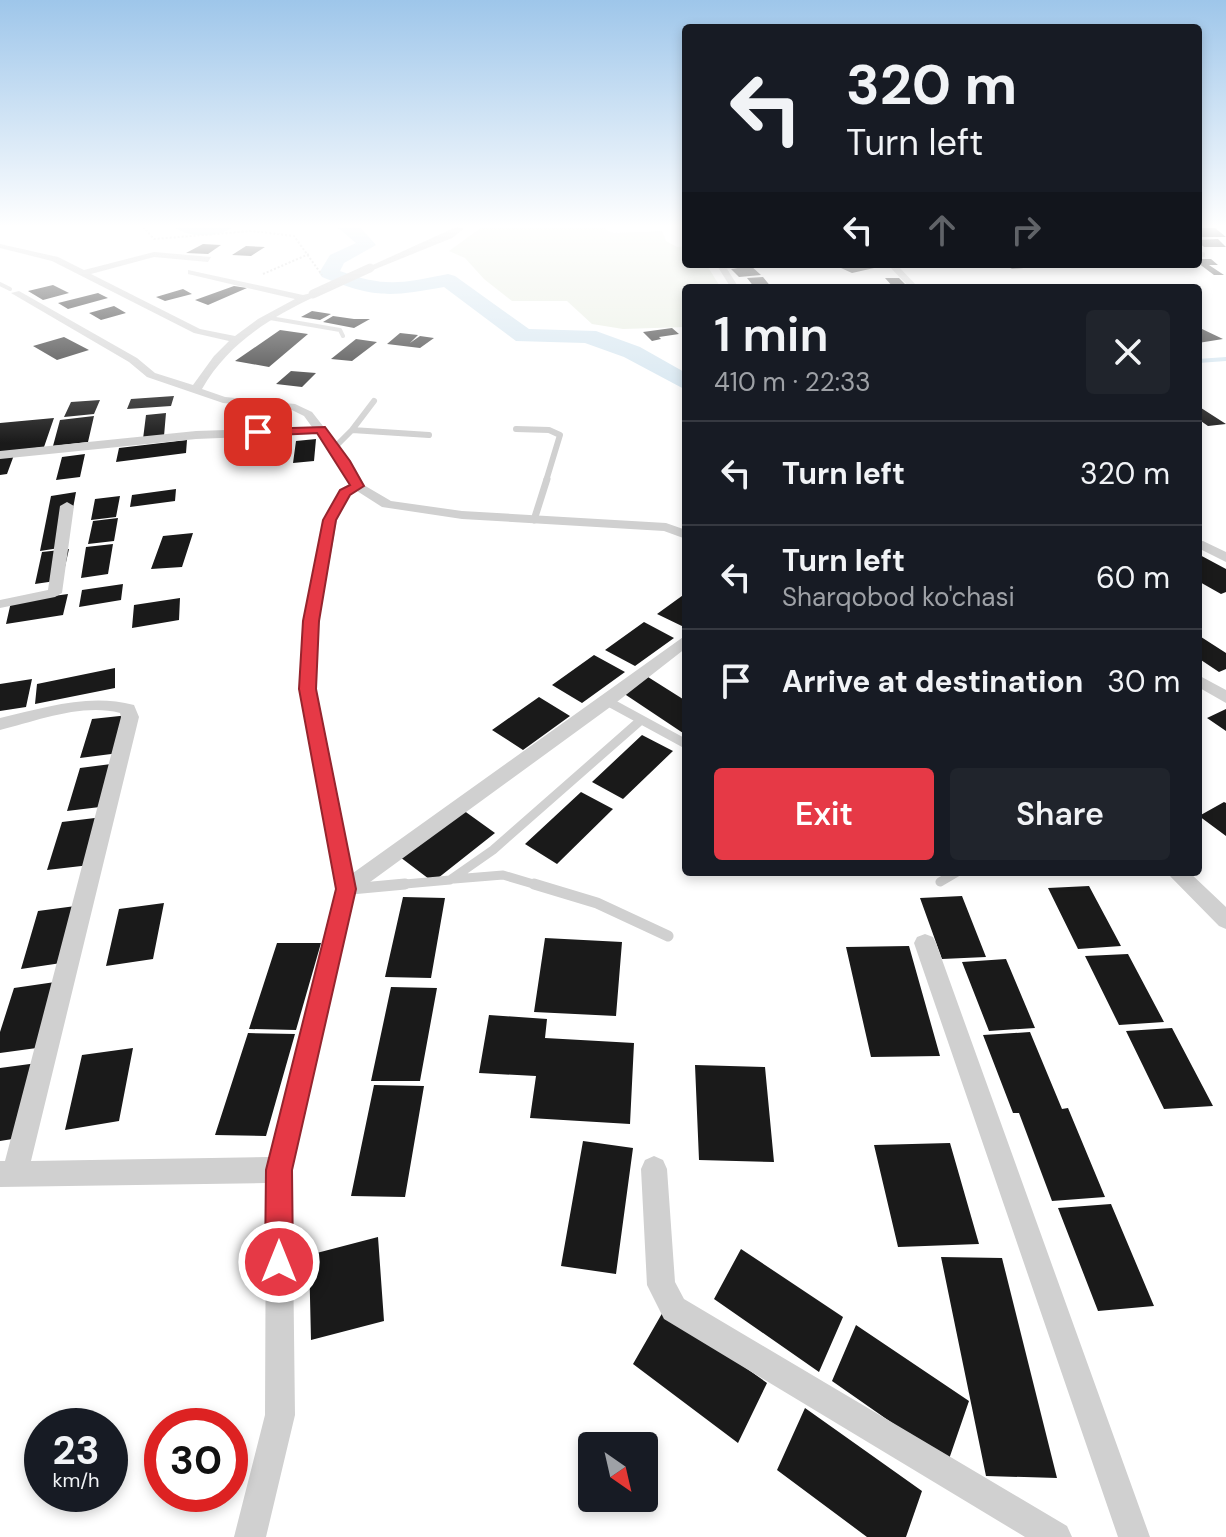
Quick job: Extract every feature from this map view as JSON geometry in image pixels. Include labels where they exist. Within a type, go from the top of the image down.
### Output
[{"type":"street","points":[[26,299],[133,360],[151,375],[223,400],[295,407],[308,414],[357,486],[387,504],[462,515],[666,527],[682,533]]},
{"type":"street","points":[[134,299],[197,331],[234,339]]},
{"type":"street","points":[[196,390],[206,370],[234,339],[303,299]]},
{"type":"street","points":[[0,455],[196,435],[320,430]]},
{"type":"street","points":[[250,1537],[280,1415],[279,1170],[346,889],[308,689],[311,621],[330,520],[345,493],[357,486]]},
{"type":"street","points":[[0,604],[55,593],[67,506]]},
{"type":"street","points":[[1203,545],[1226,558]]},
{"type":"street","points":[[346,889],[607,701],[682,643]]},
{"type":"street","points":[[1202,683],[1226,698]]},
{"type":"street","points":[[0,724],[115,704],[128,709],[130,717],[8,1174],[279,1170]]},
{"type":"street","points":[[1180,876],[1226,920]]},
{"type":"street","points":[[925,943],[1134,1537]]},
{"type":"street","points":[[654,1169],[661,1285],[674,1309],[1056,1537]]},
{"type":"lane","points":[[270,318],[340,330],[343,336]]},
{"type":"lane","points":[[334,448],[374,401]]},
{"type":"lane","points":[[516,429],[549,430],[560,435],[534,520]]},
{"type":"lane","points":[[352,430],[429,435]]},
{"type":"lane","points":[[607,701],[682,742]]},
{"type":"lane","points":[[450,880],[493,850],[641,720]]},
{"type":"lane","points":[[346,889],[503,875],[597,903],[668,936]]},
{"type":"lane","points":[[940,882],[950,876]]},
{"type":"shaded area","points":[[509,299],[682,299],[682,327],[623,329],[592,324],[567,301]]},
{"type":"building","points":[[75,299],[105,299],[68,309],[58,303]]},
{"type":"building","points":[[199,299],[222,299],[208,305],[195,300]]},
{"type":"building","points":[[114,306],[126,313],[101,320],[89,313]]},
{"type":"building","points":[[312,311],[331,314],[320,320],[301,317]]},
{"type":"building","points":[[333,316],[370,319],[354,328],[323,322]]},
{"type":"building","points":[[672,328],[679,334],[652,341],[643,332]]},
{"type":"building","points":[[1202,329],[1223,339],[1202,342]]},
{"type":"building","points":[[280,330],[308,334],[269,367],[235,361]]},
{"type":"building","points":[[400,333],[418,335],[410,343],[420,336],[434,338],[420,348],[387,344]]},
{"type":"building","points":[[64,337],[89,350],[57,360],[33,346]]},
{"type":"building","points":[[356,339],[377,342],[352,361],[331,359]]},
{"type":"building","points":[[291,371],[316,373],[302,387],[276,384]]},
{"type":"building","points":[[174,396],[171,406],[127,409],[131,399]]},
{"type":"building","points":[[100,400],[94,414],[64,417],[71,402]]},
{"type":"building","points":[[1202,409],[1226,424],[1208,426],[1202,422]]},
{"type":"building","points":[[166,413],[164,436],[143,439],[146,415]]},
{"type":"building","points":[[94,416],[88,442],[53,446],[60,420]]},
{"type":"building","points":[[54,418],[44,447],[0,452],[0,423]]},
{"type":"building","points":[[316,439],[314,461],[293,463],[296,441]]},
{"type":"building","points":[[187,440],[186,453],[116,462],[119,448]]},
{"type":"building","points":[[85,454],[80,477],[56,480],[62,457]]},
{"type":"building","points":[[14,455],[7,474],[0,475],[0,457]]},
{"type":"building","points":[[176,489],[175,501],[130,507],[132,495]]},
{"type":"building","points":[[76,492],[66,547],[40,551],[51,496]]},
{"type":"building","points":[[120,496],[116,517],[91,520],[95,499]]},
{"type":"building","points":[[118,518],[114,541],[88,544],[93,521]]},
{"type":"building","points":[[193,533],[182,567],[151,569],[163,536]]},
{"type":"building","points":[[113,544],[108,574],[81,578],[86,547]]},
{"type":"building","points":[[69,549],[62,580],[35,584],[42,552]]},
{"type":"building","points":[[1202,556],[1226,569],[1226,592],[1221,594],[1202,583]]},
{"type":"building","points":[[123,584],[121,600],[79,607],[82,590]]},
{"type":"building","points":[[68,594],[63,615],[6,624],[11,602]]},
{"type":"building","points":[[682,596],[682,626],[657,614]]},
{"type":"building","points":[[180,598],[179,620],[132,628],[134,605]]},
{"type":"building","points":[[644,622],[674,638],[635,666],[605,650]]},
{"type":"building","points":[[1202,638],[1226,653],[1226,669],[1219,672],[1202,661]]},
{"type":"building","points":[[594,655],[625,672],[582,703],[552,685]]},
{"type":"building","points":[[115,668],[115,688],[35,704],[37,684]]},
{"type":"building","points":[[648,677],[682,698],[682,732],[623,693]]},
{"type":"building","points":[[32,679],[26,707],[0,711],[0,684]]},
{"type":"building","points":[[539,697],[570,716],[523,750],[492,730]]},
{"type":"building","points":[[1226,709],[1226,731],[1207,718]]},
{"type":"building","points":[[129,715],[119,753],[80,758],[92,719]]},
{"type":"building","points":[[642,735],[673,751],[623,799],[592,782]]},
{"type":"building","points":[[119,763],[108,806],[67,811],[80,768]]},
{"type":"building","points":[[581,792],[613,809],[557,864],[525,844]]},
{"type":"building","points":[[1226,803],[1226,836],[1202,818],[1202,814]]},
{"type":"building","points":[[463,810],[495,833],[433,882],[400,857]]},
{"type":"building","points":[[103,817],[90,865],[47,870],[62,822]]},
{"type":"building","points":[[1089,886],[1121,946],[1078,949],[1048,888]]},
{"type":"building","points":[[962,896],[986,957],[942,959],[920,898]]},
{"type":"building","points":[[403,897],[445,898],[431,978],[385,977]]},
{"type":"building","points":[[164,903],[153,959],[106,966],[119,909]]},
{"type":"building","points":[[83,905],[68,962],[21,969],[38,911]]},
{"type":"building","points":[[545,938],[622,942],[616,1016],[534,1012]]},
{"type":"building","points":[[277,943],[321,943],[296,1030],[249,1029]]},
{"type":"building","points":[[909,946],[940,1056],[871,1057],[846,947]]},
{"type":"building","points":[[1128,954],[1164,1022],[1119,1025],[1085,956]]},
{"type":"building","points":[[1006,959],[1035,1028],[989,1031],[962,962]]},
{"type":"building","points":[[62,981],[44,1047],[0,1053],[0,1032],[14,988]]},
{"type":"building","points":[[391,987],[437,988],[420,1081],[371,1081]]},
{"type":"building","points":[[489,1015],[547,1019],[545,1038],[634,1043],[630,1124],[530,1118],[536,1076],[479,1073]]},
{"type":"building","points":[[1172,1028],[1213,1106],[1164,1109],[1126,1031]]},
{"type":"building","points":[[1030,1032],[1062,1109],[1068,1108],[1105,1197],[1052,1201],[1019,1113],[1013,1113],[983,1035]]},
{"type":"building","points":[[248,1033],[295,1034],[266,1136],[215,1135]]},
{"type":"building","points":[[133,1048],[119,1121],[65,1130],[82,1055]]},
{"type":"building","points":[[45,1062],[25,1137],[0,1141],[0,1068]]},
{"type":"building","points":[[695,1065],[765,1067],[774,1162],[699,1160]]},
{"type":"building","points":[[374,1085],[424,1086],[405,1197],[351,1196]]},
{"type":"building","points":[[583,1141],[633,1148],[616,1274],[561,1266]]},
{"type":"building","points":[[950,1143],[979,1244],[898,1247],[874,1145]]},
{"type":"building","points":[[1111,1204],[1154,1306],[1098,1311],[1058,1208]]},
{"type":"building","points":[[378,1237],[384,1321],[311,1340],[309,1255]]},
{"type":"building","points":[[741,1249],[843,1317],[819,1372],[714,1299]]},
{"type":"building","points":[[941,1257],[1002,1258],[1057,1478],[986,1476]]},
{"type":"building","points":[[664,1310],[767,1383],[738,1443],[633,1364]]},
{"type":"building","points":[[856,1325],[969,1401],[948,1462],[832,1381]]},
{"type":"building","points":[[805,1408],[922,1491],[906,1537],[867,1537],[777,1470]]},
{"type":"waterway","points":[[473,299],[524,336],[588,336],[632,352],[682,381]]},
{"type":"waterway","points":[[1202,361],[1226,359]]},
{"type":"route","points":[[258,432],[320,430],[344,461],[357,486],[345,493],[330,520],[311,621],[308,689],[346,889],[279,1170],[279,1262]]}]
